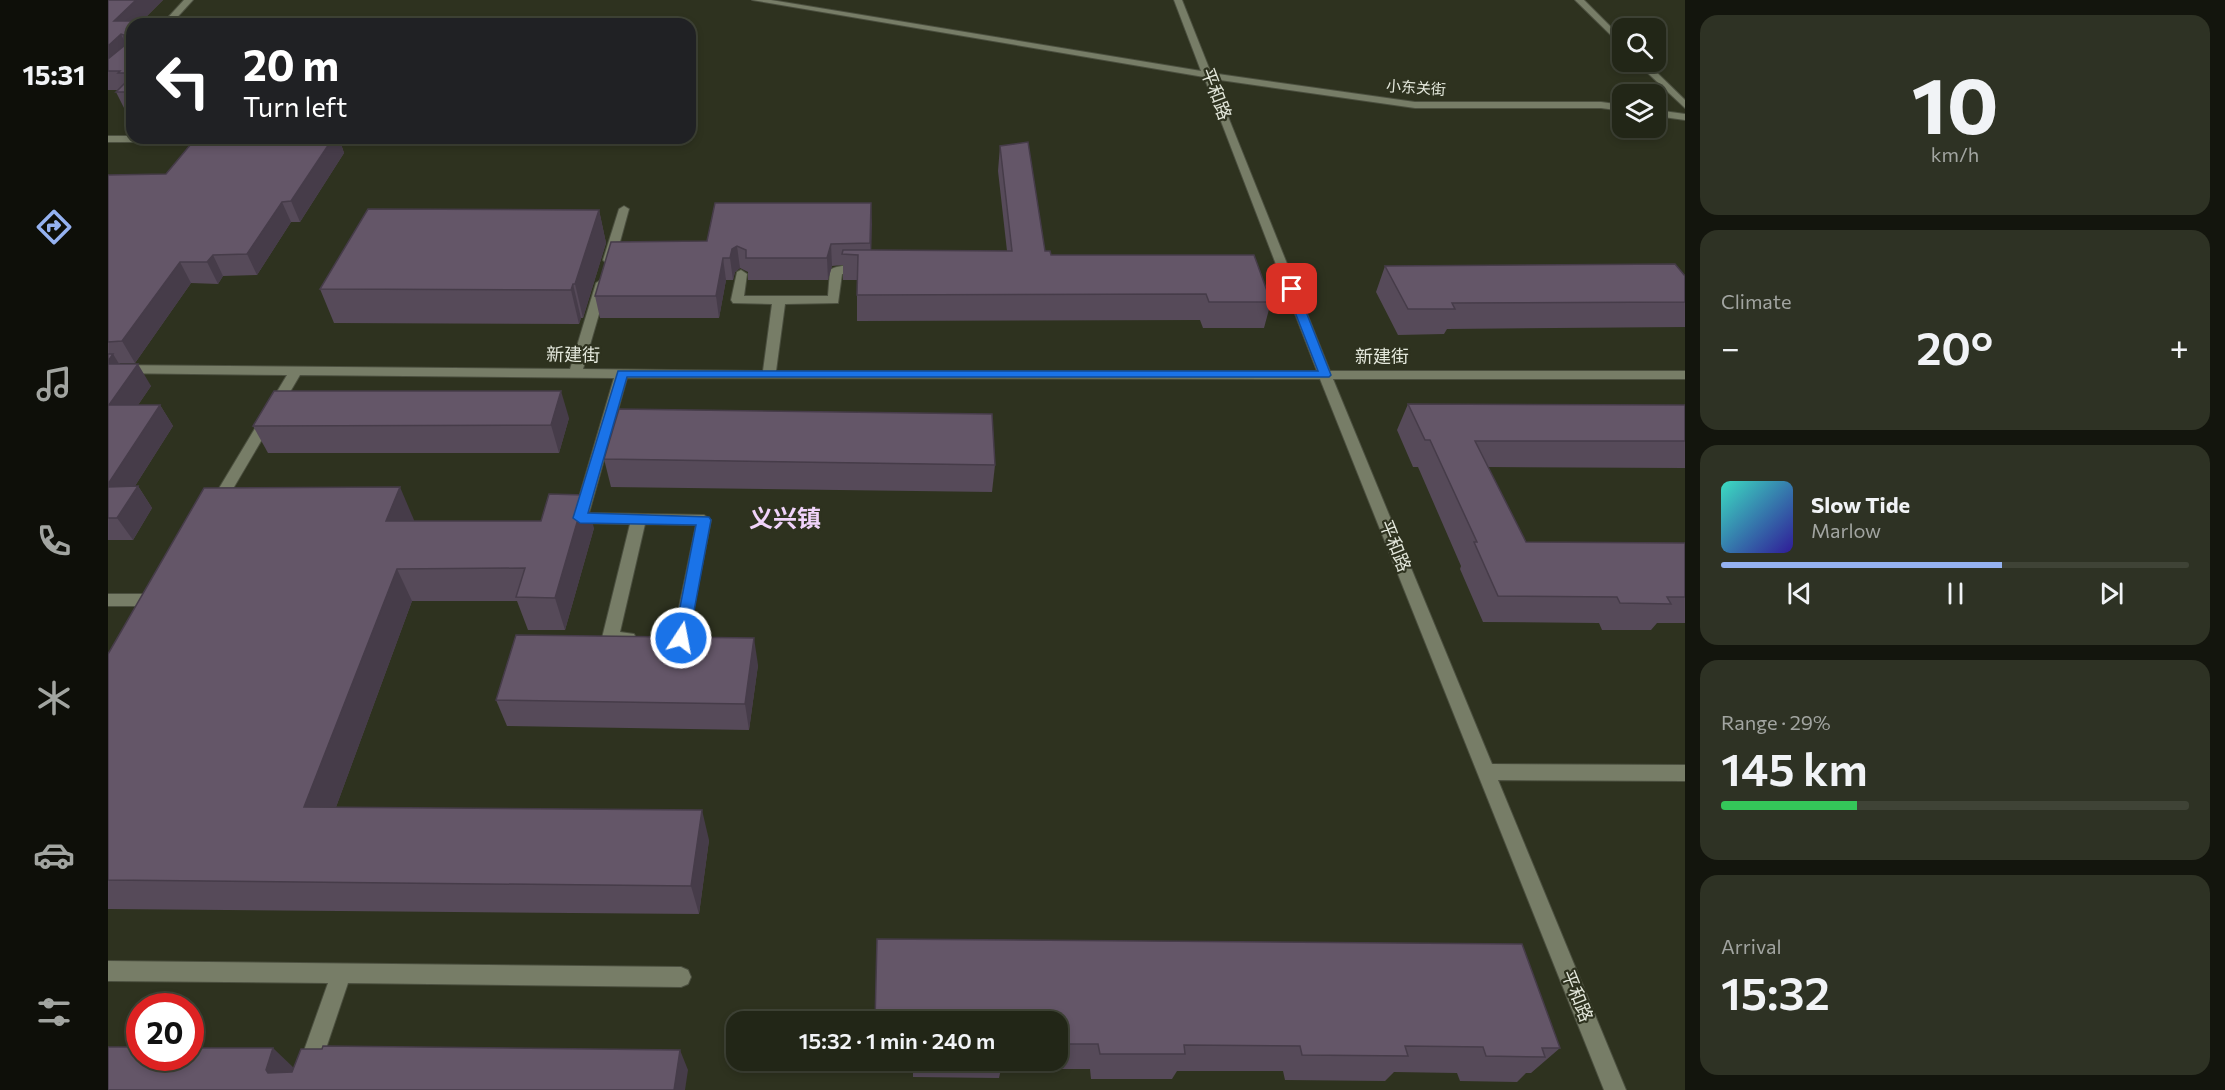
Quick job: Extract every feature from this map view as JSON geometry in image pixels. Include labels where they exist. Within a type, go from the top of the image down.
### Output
[{"type":"street","points":[[172,18],[189,0]]},
{"type":"street","name":"小东关街","points":[[756,0],[1208,75],[1414,105],[1612,106]]},
{"type":"street","name":"平和路","points":[[1178,0],[1325,375],[1615,1090]]},
{"type":"street","points":[[1579,0],[1612,33]]},
{"type":"street","points":[[1651,72],[1685,105]]},
{"type":"street","points":[[1666,115],[1684,118]]},
{"type":"street","points":[[108,139],[126,139]]},
{"type":"street","points":[[575,373],[624,209]]},
{"type":"street","points":[[741,274],[737,300],[834,300],[836,270],[871,270]]},
{"type":"street","points":[[769,375],[779,300]]},
{"type":"street","name":"新建街","points":[[108,369],[769,375],[1685,375]]},
{"type":"street","points":[[207,520],[296,370]]},
{"type":"street","points":[[622,374],[580,518],[704,520],[681,638],[610,638],[639,519]]},
{"type":"street","points":[[108,600],[163,595],[148,620]]},
{"type":"street","points":[[1487,772],[1685,773]]},
{"type":"street","points":[[108,971],[681,977]]},
{"type":"street","points":[[301,1090],[341,974]]},
{"type":"building","points":[[108,0],[136,0],[114,21],[126,21],[126,73],[108,71],[108,59],[124,46],[124,35],[121,34],[108,46]]},
{"type":"building","points":[[126,82],[126,92],[116,92]]},
{"type":"building","points":[[1028,142],[1045,251],[1050,251],[1051,255],[1254,255],[1271,302],[1209,302],[1206,294],[857,295],[858,255],[842,254],[843,250],[1012,251],[1000,146]]},
{"type":"building","points":[[191,144],[329,144],[291,201],[282,202],[247,254],[213,255],[207,262],[180,262],[122,341],[108,342],[108,175],[166,174]]},
{"type":"building","points":[[715,203],[871,203],[870,243],[831,244],[827,258],[746,258],[746,250],[737,246],[732,249],[730,258],[723,258],[716,296],[595,296],[611,242],[707,241]]},
{"type":"building","points":[[368,209],[599,210],[571,290],[320,289]]},
{"type":"building","points":[[1675,264],[1685,276],[1685,302],[1452,303],[1455,309],[1408,309],[1385,266]]},
{"type":"building","points":[[108,364],[138,364],[109,405],[160,405],[108,484]]},
{"type":"building","points":[[274,391],[561,391],[551,425],[253,426]]},
{"type":"building","points":[[1408,404],[1685,405],[1685,441],[1475,441],[1526,542],[1685,543],[1685,597],[1667,597],[1671,604],[1620,603],[1617,597],[1498,596],[1474,542],[1477,542],[1430,440],[1425,440]]},
{"type":"building","points":[[619,409],[992,414],[995,465],[604,459]]},
{"type":"building","points":[[138,486],[117,518],[108,518],[108,487]]},
{"type":"building","points":[[400,487],[386,521],[541,521],[549,494],[585,495],[555,598],[516,597],[525,568],[397,569],[304,807],[702,810],[691,886],[108,880],[108,654],[204,488]]},
{"type":"building","points":[[516,635],[754,638],[745,704],[496,700]]},
{"type":"building","points":[[877,939],[1522,944],[1560,1048],[1542,1048],[1545,1057],[1486,1056],[1483,1047],[1405,1046],[1408,1056],[1302,1055],[1300,1046],[1184,1045],[1185,1054],[1100,1054],[1098,1044],[1068,1044],[1068,1011],[875,1011]]},
{"type":"building","points":[[323,1046],[680,1050],[674,1090],[108,1090],[108,1047],[126,1047],[126,1071],[204,1071],[204,1048],[273,1048],[266,1070],[268,1073],[292,1072],[301,1049],[322,1049]]},
{"type":"district","name":"义兴镇","points":[[785,519]]},
{"type":"route","points":[[681,638],[704,520],[580,518],[622,374],[1325,375],[1292,289]]}]
